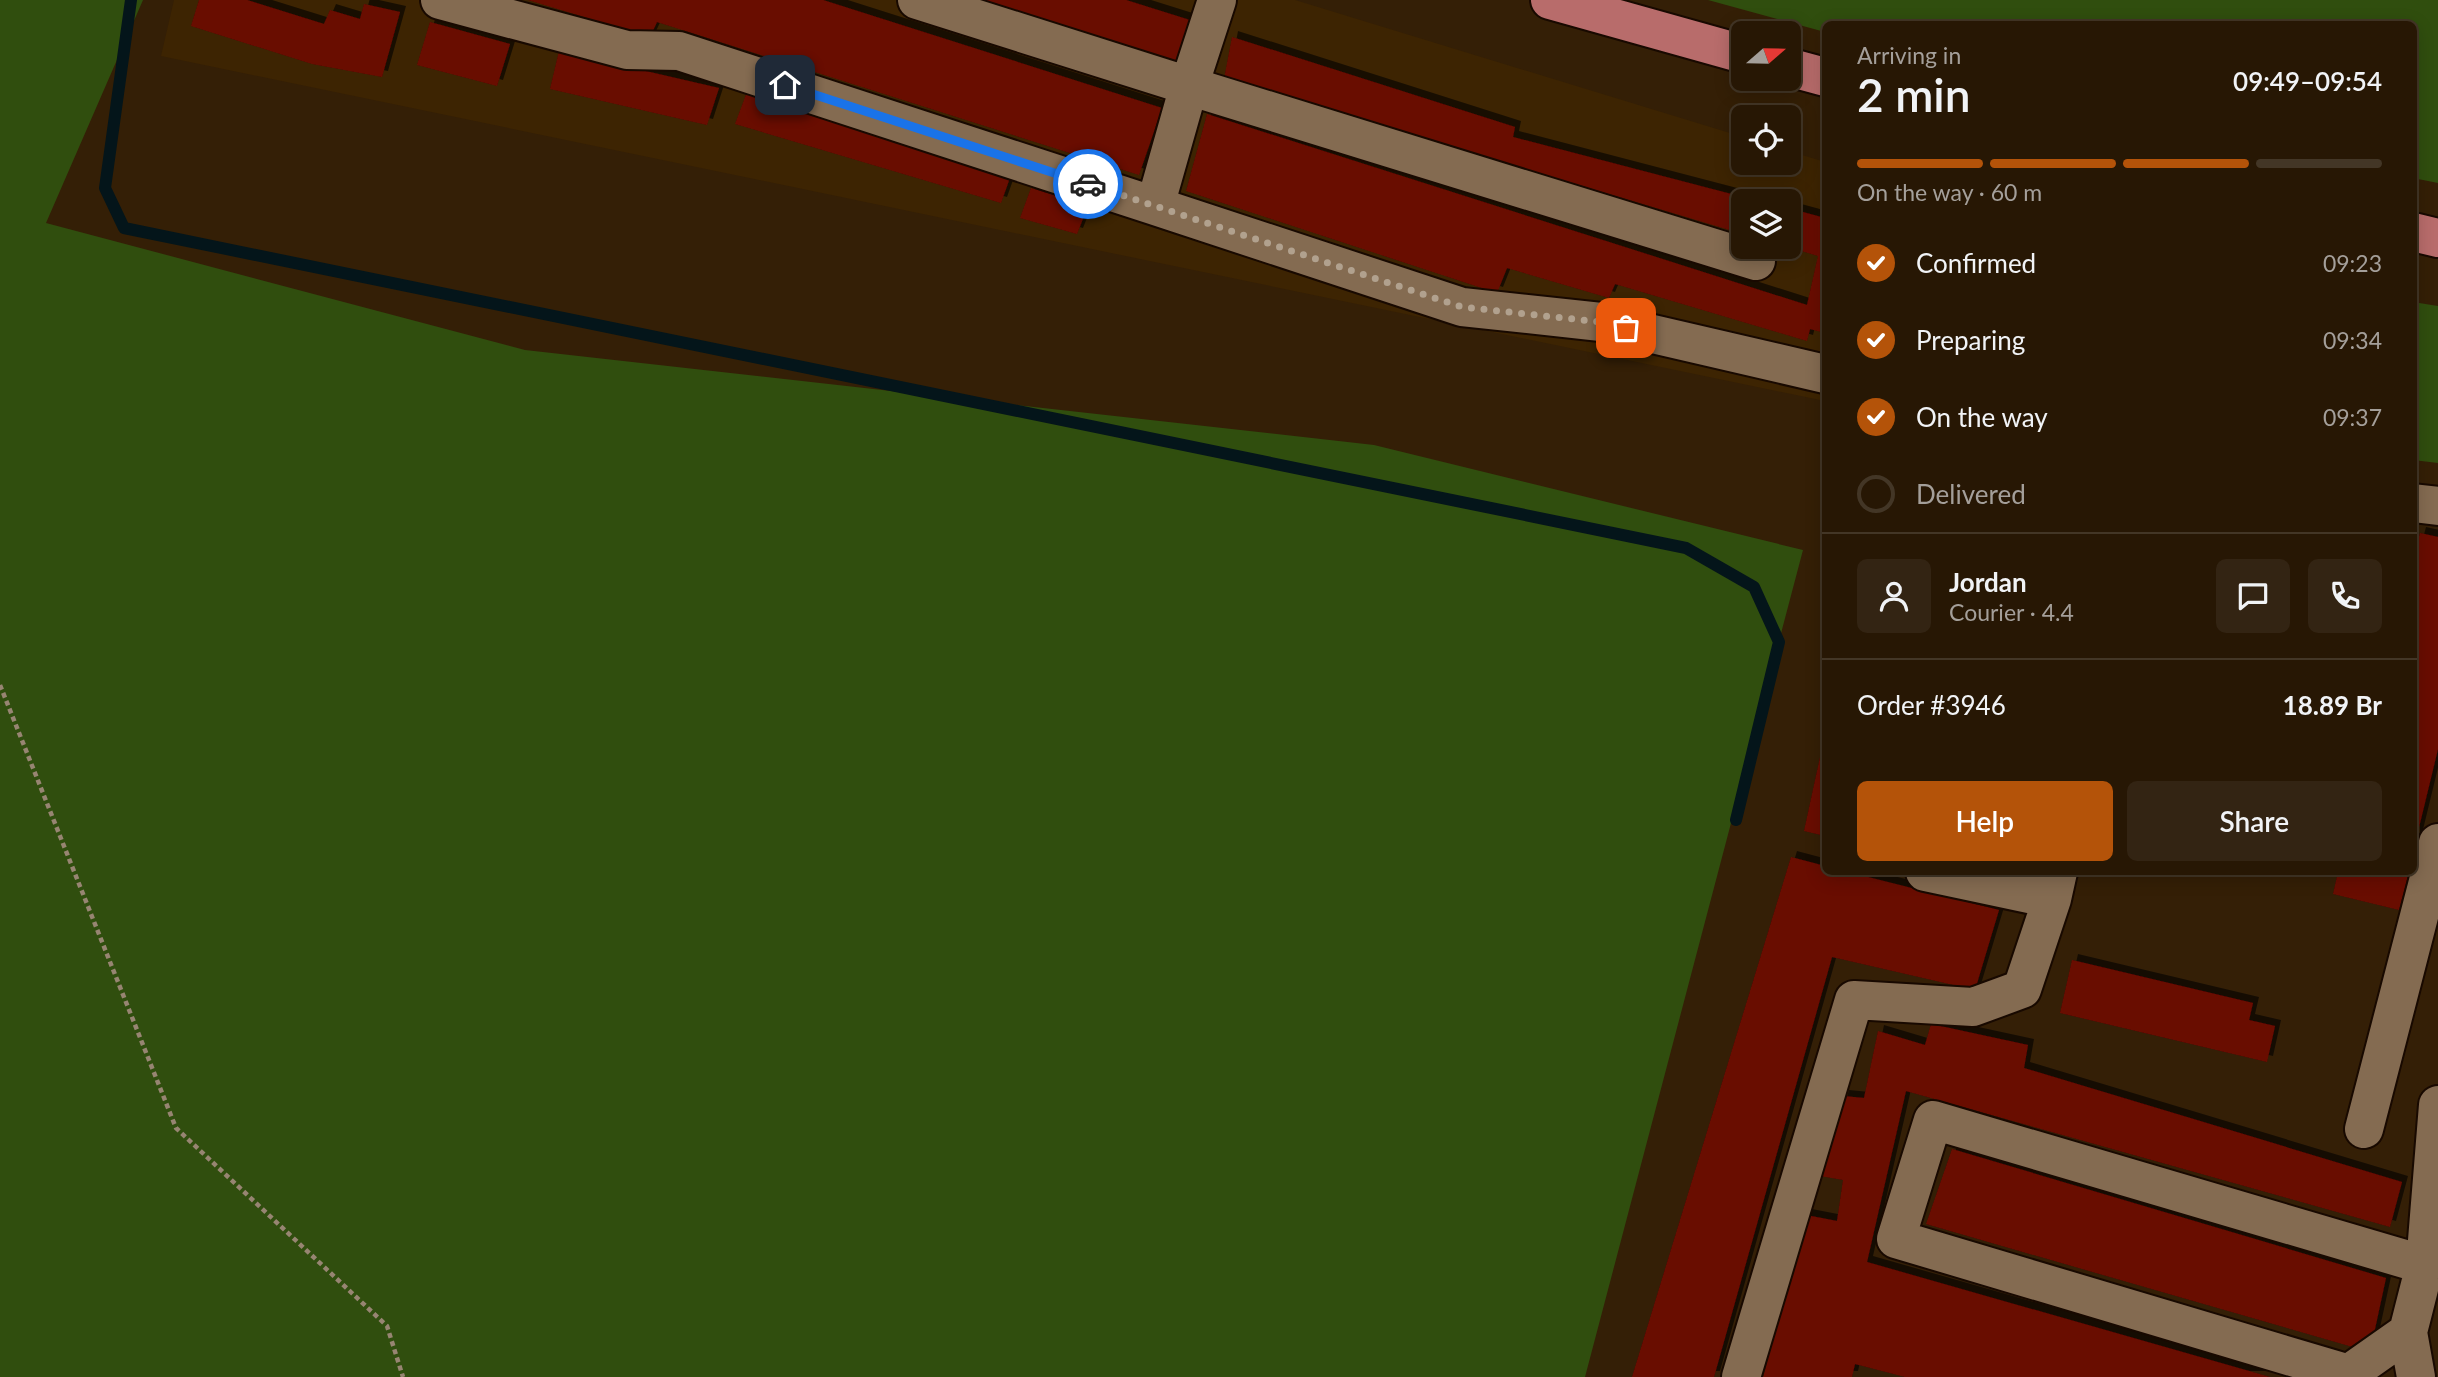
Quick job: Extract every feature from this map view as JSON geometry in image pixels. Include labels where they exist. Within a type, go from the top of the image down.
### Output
[{"type":"main road","points":[[1550,0],[1731,51]]},
{"type":"main road","points":[[1801,71],[1822,76]]},
{"type":"main road","points":[[2417,233],[2438,238]]},
{"type":"lane","points":[[440,0],[626,50],[679,51],[1462,307],[1601,322],[1822,373]]},
{"type":"lane","points":[[917,0],[1756,261]]},
{"type":"lane","points":[[1155,206],[1217,0]]},
{"type":"lane","points":[[2417,503],[2438,506]]},
{"type":"lane","points":[[2364,1129],[2438,844]]},
{"type":"lane","points":[[1741,1377],[1854,1000],[1973,1007],[2022,989],[2055,885],[1955,875]]},
{"type":"lane","points":[[2416,1377],[2408,1332],[2425,1265],[2438,1105]]},
{"type":"lane","points":[[2408,1332],[2346,1375],[1896,1239],[1933,1120],[2425,1265]]},
{"type":"path","points":[[0,685],[176,1128],[387,1326],[403,1377]]},
{"type":"shaded area","points":[[174,0],[1295,0],[1731,133],[1731,175],[1801,175],[1801,155],[1822,161],[1822,400],[161,56]]},
{"type":"green space","points":[[0,0],[143,0],[46,223],[525,350],[1374,445],[1803,550],[1585,1377],[0,1377]]},
{"type":"green space","points":[[1708,0],[2438,0],[2438,183],[2417,179],[2417,21],[1822,21],[1822,31],[1801,25],[1801,21],[1785,21]]},
{"type":"green space","points":[[2417,303],[2438,306],[2438,463],[2417,460]]},
{"type":"building","points":[[199,0],[247,0],[324,24],[330,10],[360,19],[364,4],[400,12],[382,77],[312,64],[191,26]]},
{"type":"building","points":[[528,0],[823,0],[1162,108],[1139,175],[657,22],[650,37]]},
{"type":"building","points":[[966,0],[1126,0],[1193,21],[1179,68]]},
{"type":"building","points":[[430,22],[510,44],[497,86],[417,65]]},
{"type":"building","points":[[1232,37],[1515,127],[1513,137],[1731,194],[1731,230],[1224,79]]},
{"type":"building","points":[[559,51],[719,88],[707,125],[550,89]]},
{"type":"building","points":[[747,92],[1012,172],[1001,203],[735,124]]},
{"type":"building","points":[[1207,114],[1807,305],[1818,256],[1801,251],[1801,212],[1822,217],[1822,332],[1810,329],[1807,341],[1615,284],[1609,298],[1507,268],[1497,293],[1186,191]]},
{"type":"building","points":[[1031,188],[1088,206],[1077,234],[1020,218]]},
{"type":"building","points":[[2420,533],[2438,537],[2438,749],[2417,836],[2417,544]]},
{"type":"building","points":[[1822,748],[1822,835],[1804,831]]},
{"type":"building","points":[[1791,857],[1822,865],[1822,875],[1860,875],[1999,910],[1975,990],[1832,957],[1714,1377],[1632,1377]]},
{"type":"building","points":[[2337,875],[2408,875],[2399,910],[2333,894]]},
{"type":"building","points":[[2072,960],[2253,1003],[2249,1020],[2275,1026],[2267,1062],[2060,1013]]},
{"type":"building","points":[[1931,1024],[2028,1045],[2024,1068],[2402,1182],[2390,1227],[1906,1091],[1867,1262],[2270,1377],[1905,1377],[1855,1364],[1852,1377],[1763,1377],[1806,1215],[1837,1221],[1843,1180],[1820,1176],[1843,1096],[1864,1098],[1878,1031],[1925,1045]]},
{"type":"building","points":[[1952,1149],[2386,1278],[2370,1352],[1926,1224]]},
{"type":"waterway","points":[[131,0],[105,188],[124,228],[1686,548],[1754,587],[1779,642],[1736,820]]},
{"type":"way so far","points":[[1088,184],[1462,307],[1601,322],[1626,328]]},
{"type":"route","points":[[785,85],[1088,184]]}]
